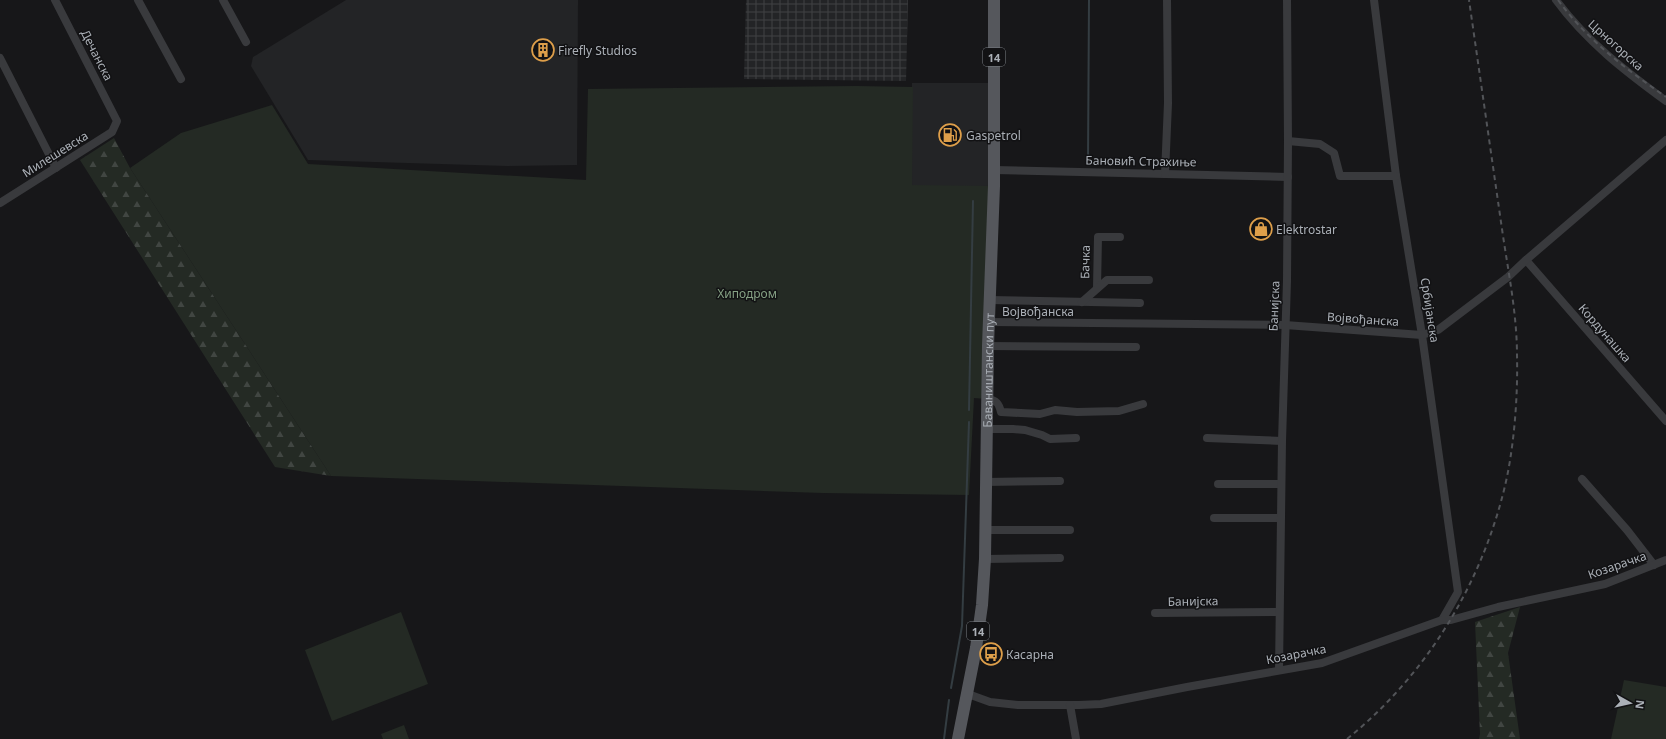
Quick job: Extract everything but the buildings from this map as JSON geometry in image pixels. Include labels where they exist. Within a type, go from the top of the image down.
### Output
[{"type":"main road","name":"Баваништански пут","points":[[958,739],[968,694],[982,605],[985,559],[986,429],[994,170],[994,0]]},
{"type":"street","name":"Дечанска","points":[[55,0],[117,121]]},
{"type":"street","points":[[138,0],[181,79]]},
{"type":"street","points":[[223,0],[246,42]]},
{"type":"street","points":[[1165,174],[1168,103],[1167,0]]},
{"type":"street","name":"Банијска","points":[[1279,670],[1280,518],[1288,177],[1287,0]]},
{"type":"street","name":"Србијанска","points":[[1374,0],[1396,176],[1422,335],[1458,592],[1442,620]]},
{"type":"street","name":"Црногорска","points":[[1556,0],[1567,15],[1602,51],[1632,76],[1666,101]]},
{"type":"street","points":[[0,58],[56,168]]},
{"type":"street","name":"Милешевска","points":[[0,203],[112,132],[117,121]]},
{"type":"street","name":"Војвођанска","points":[[989,322],[1285,325],[1422,335],[1438,330],[1508,277],[1666,140]]},
{"type":"street","points":[[1288,141],[1320,144],[1334,153],[1340,176],[1396,176]]},
{"type":"street","name":"Бановић Страхиње","points":[[994,170],[1288,177]]},
{"type":"street","name":"Бачка","points":[[1097,288],[1098,237],[1120,237]]},
{"type":"street","name":"Кордунашка","points":[[1526,260],[1666,421]]},
{"type":"street","points":[[1082,302],[1107,280],[1149,280]]},
{"type":"street","points":[[989,300],[1140,303]]},
{"type":"street","points":[[988,346],[1136,347]]},
{"type":"street","points":[[987,399],[994,400],[999,404],[1001,412],[1040,414],[1055,410],[1077,412],[1119,411],[1143,404]]},
{"type":"street","points":[[986,429],[1019,430],[1042,435],[1050,439],[1076,438]]},
{"type":"street","points":[[1207,438],[1282,441]]},
{"type":"street","points":[[1582,479],[1627,530],[1654,564]]},
{"type":"street","points":[[985,482],[1060,481]]},
{"type":"street","points":[[1218,484],[1281,484]]},
{"type":"street","points":[[1214,518],[1280,518]]},
{"type":"street","points":[[985,530],[1070,530]]},
{"type":"street","points":[[985,559],[1060,558]]},
{"type":"street","name":"Козарачка","points":[[968,694],[990,702],[1018,705],[1101,704],[1279,670],[1322,664],[1442,620],[1451,620],[1498,607],[1605,584],[1666,560]]},
{"type":"street","name":"Банијска","points":[[1155,613],[1279,612]]},
{"type":"street","points":[[1070,705],[1076,739]]},
{"type":"shaded area","points":[[346,0],[578,0],[577,165],[507,166],[308,160],[251,66],[253,57]]},
{"type":"shaded area","points":[[746,0],[908,0],[906,81],[744,79]]},
{"type":"shaded area","name":"Gaspetrol","points":[[912,83],[990,83],[988,186],[912,186]]},
{"type":"green space","name":"Хиподром","points":[[856,86],[913,87],[912,185],[994,186],[987,399],[974,398],[969,495],[823,493],[331,476],[130,168],[181,133],[272,105],[308,164],[586,180],[588,89]]},
{"type":"green space","points":[[114,138],[130,168],[331,476],[275,467],[80,160]]},
{"type":"green space","points":[[1520,607],[1508,653],[1520,739],[1479,739],[1475,622]]},
{"type":"green space","points":[[401,612],[428,684],[332,721],[305,650]]},
{"type":"green space","points":[[1624,680],[1666,687],[1666,739],[1611,739]]},
{"type":"green space","points":[[404,725],[409,739],[383,739],[381,734]]},
{"type":"waterway","points":[[1088,161],[1089,0]]},
{"type":"waterway","points":[[969,410],[973,201]]},
{"type":"waterway","points":[[951,688],[962,626],[969,422]]},
{"type":"waterway","points":[[944,739],[949,700]]},
{"type":"railway","points":[[1347,739],[1375,714],[1401,687],[1425,658],[1446,627],[1464,595],[1494,526],[1504,490],[1510,458],[1515,423],[1517,389],[1516,324],[1469,0]]},
{"type":"railway","points":[[1558,0],[1569,15],[1594,41],[1636,76],[1666,97]]},
{"type":"place","name":"Firefly Studios","points":[[543,50]]},
{"type":"place","name":"Gaspetrol","points":[[950,135]]},
{"type":"place","name":"Elektrostar","points":[[1261,229]]},
{"type":"place","name":"Касарна","points":[[991,654]]}]
